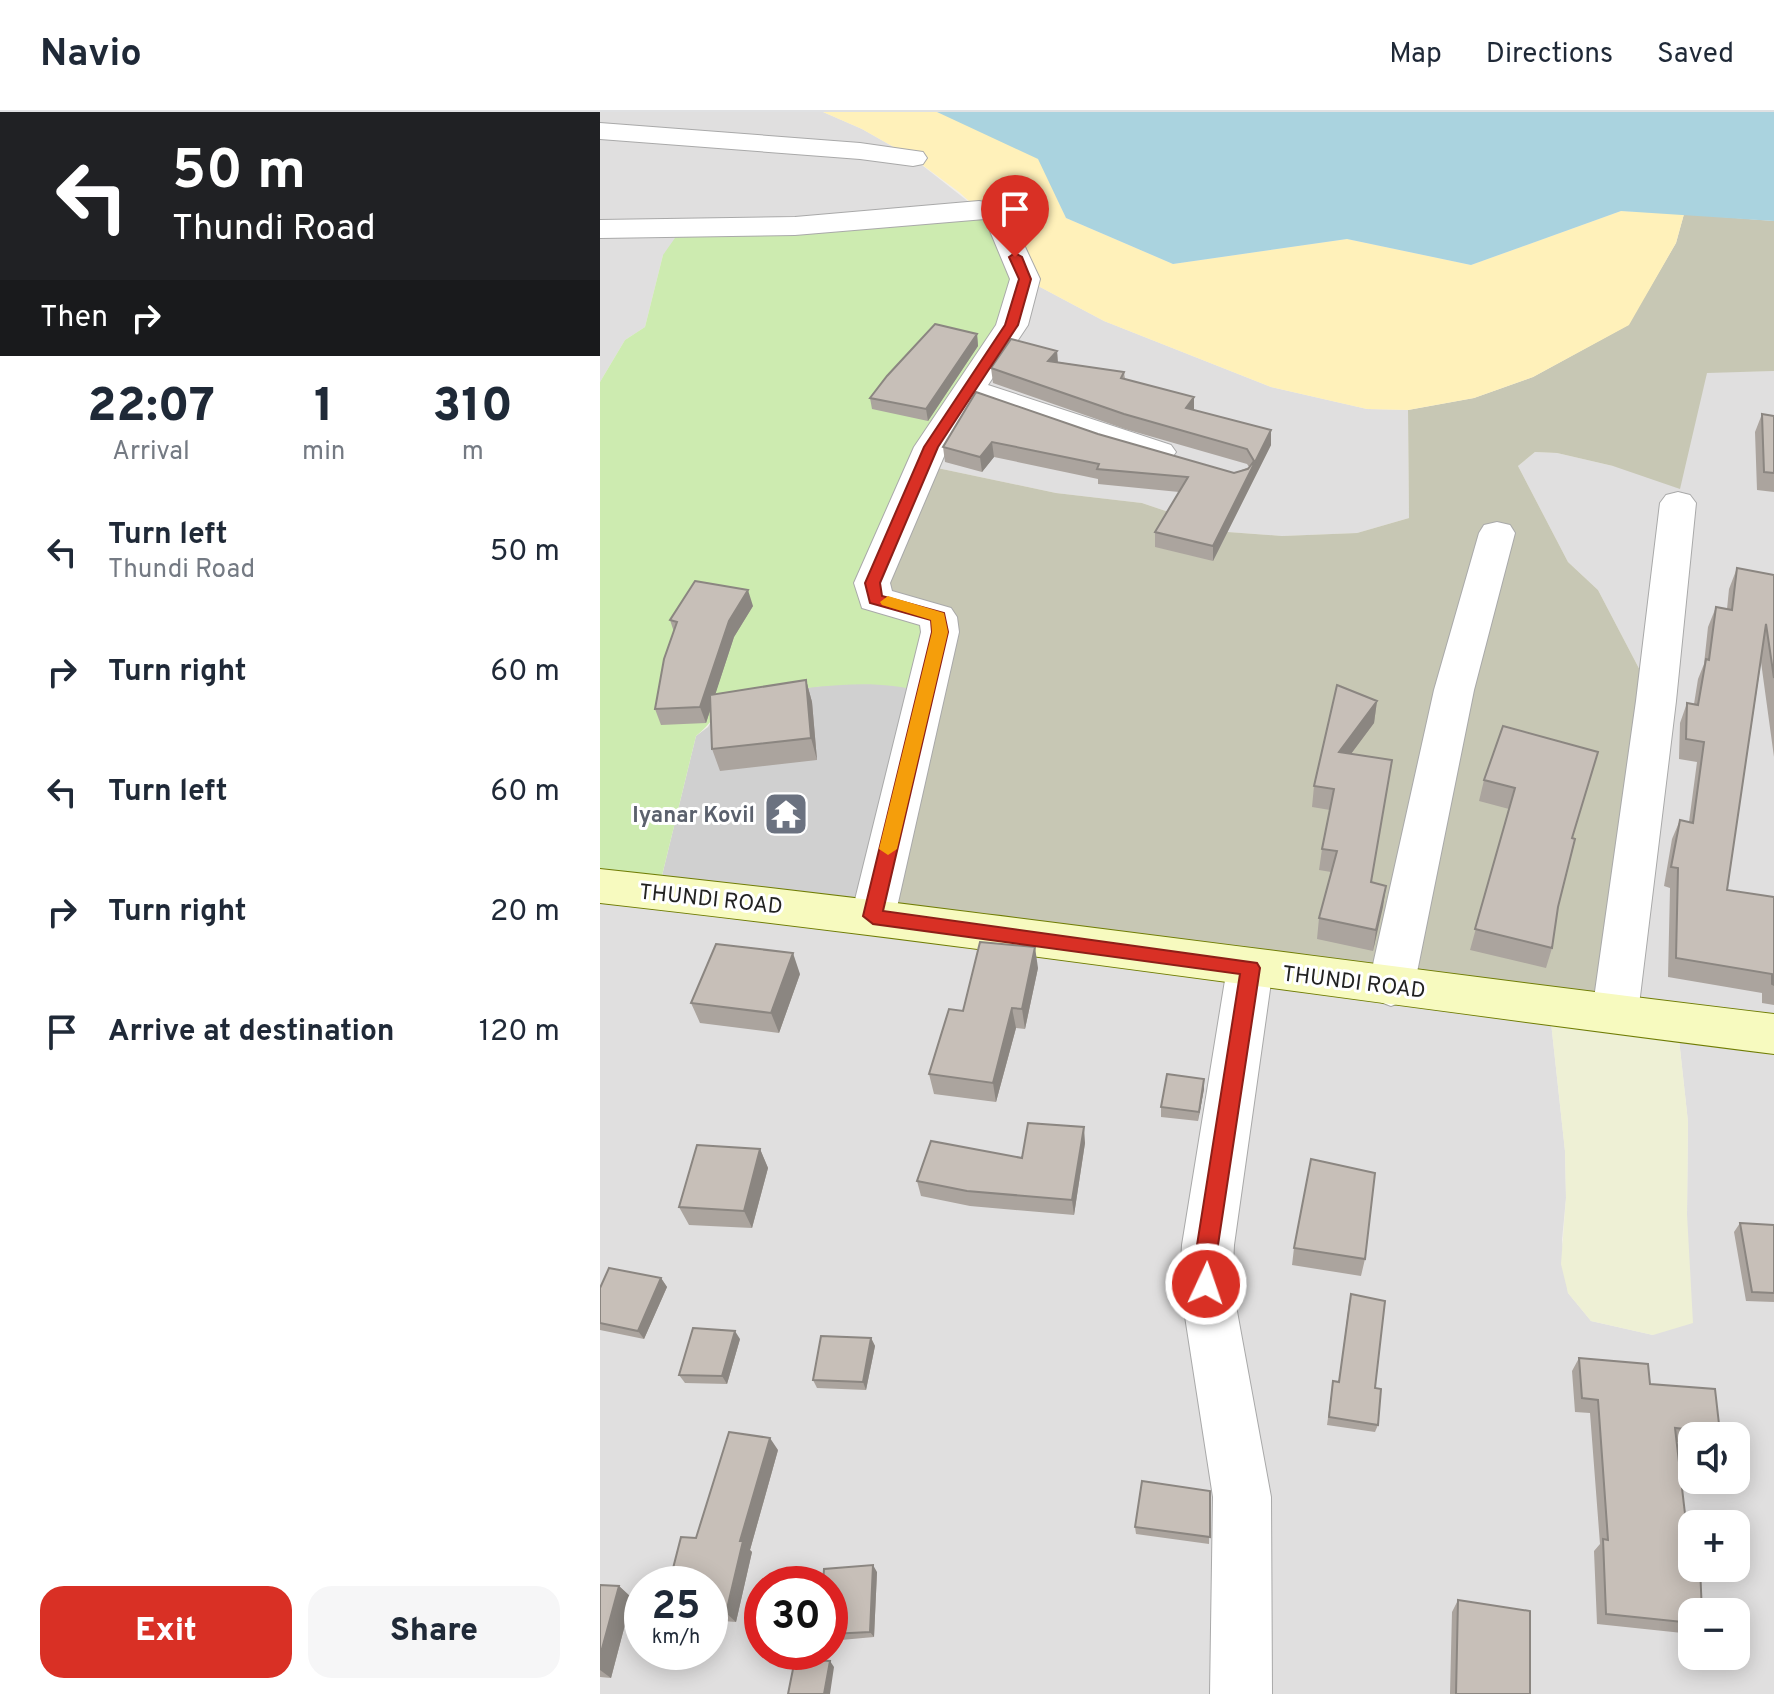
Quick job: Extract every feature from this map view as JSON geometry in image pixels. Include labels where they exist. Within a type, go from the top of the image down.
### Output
[{"type":"main road","name":"THUNDI ROAD","points":[[600,886],[873,916],[1391,987],[1774,1034]]},
{"type":"street","points":[[600,131],[860,151],[913,158]]},
{"type":"street","points":[[600,229],[795,226],[970,209],[996,212],[1025,279],[1012,325],[931,447],[872,583],[875,599],[938,617],[940,632],[873,916]]},
{"type":"street","points":[[968,389],[1025,406],[1112,439],[1189,461]]},
{"type":"street","points":[[1615,1013],[1656,701],[1678,503]]},
{"type":"street","points":[[1391,987],[1454,690],[1497,533]]},
{"type":"street","points":[[1241,1694],[1242,1497],[1206,1284],[1208,1245],[1250,968]]},
{"type":"shaded area","points":[[600,112],[823,112],[862,129],[913,158],[979,210],[663,255],[645,327],[625,340],[600,382]]},
{"type":"shaded area","points":[[1684,214],[1774,221],[1774,371],[1707,373],[1680,489],[1613,466],[1557,453],[1535,452],[1518,466],[1568,562],[1598,590],[1656,701],[1615,1013],[873,916],[924,692],[875,599],[923,465],[1056,493],[1142,503],[1228,532],[1282,536],[1357,533],[1409,518],[1408,410],[1474,398],[1533,377],[1628,325],[1676,243]]},
{"type":"shaded area","points":[[1025,279],[1104,321],[1271,387],[1367,409],[1408,410],[1409,518],[1357,533],[1282,536],[1228,532],[1142,503],[1056,493],[923,465]]},
{"type":"shaded area","points":[[1774,371],[1774,1694],[600,1694],[600,886],[1549,1004],[1565,1151],[1566,1198],[1562,1240],[1568,1293],[1591,1321],[1653,1335],[1687,1214],[1688,1122],[1677,1021],[1615,1013],[1656,701],[1598,590],[1568,562],[1518,466],[1535,452],[1557,453],[1613,466],[1707,372]]},
{"type":"shaded area","name":"Iyanar Kovil","points":[[857,682],[897,684],[924,692],[873,916],[658,892],[696,736],[708,727],[715,714],[738,695]]},
{"type":"shaded area","points":[[1549,1004],[1677,1021],[1688,1122],[1687,1214],[1693,1323],[1653,1335],[1591,1321],[1568,1293],[1561,1264],[1566,1198],[1565,1151]]},
{"type":"green space","points":[[996,212],[1025,279],[872,583],[938,617],[924,692],[887,685],[850,684],[755,692],[735,698],[696,736],[658,892],[600,886],[600,382],[625,340],[645,327],[663,255],[682,228]]},
{"type":"sand","points":[[823,112],[937,112],[958,120],[1039,159],[1066,218],[1173,264],[1347,239],[1471,265],[1621,211],[1684,214],[1676,243],[1629,325],[1533,377],[1474,398],[1408,410],[1367,409],[1271,387],[1104,321],[1025,279],[979,210],[959,192],[913,158],[862,129]]},
{"type":"water","points":[[937,112],[1774,112],[1774,221],[1621,211],[1471,265],[1347,239],[1173,264],[1066,218],[1038,159]]},
{"type":"building","points":[[935,324],[977,334],[926,409],[870,398],[887,376]]},
{"type":"building","points":[[1011,339],[1057,351],[1048,361],[1124,372],[1121,378],[1194,397],[1186,408],[1271,430],[1213,546],[1155,532],[1188,477],[1097,469],[1099,464],[992,442],[980,457],[943,447],[976,392],[1098,434],[1234,473],[1248,469],[1254,461],[1247,449],[1124,414],[991,368]]},
{"type":"building","points":[[1762,414],[1774,416],[1774,473],[1764,472]]},
{"type":"building","points":[[1737,568],[1774,575],[1774,678],[1766,624],[1727,890],[1774,897],[1774,985],[1772,974],[1676,958],[1678,868],[1671,867],[1680,820],[1693,823],[1704,742],[1686,739],[1687,703],[1698,705],[1706,659],[1709,660],[1716,607],[1732,610]]},
{"type":"building","points":[[695,581],[748,590],[729,621],[700,707],[655,709],[664,659],[677,622],[670,620]]},
{"type":"building","points":[[806,680],[811,738],[712,749],[710,695]]},
{"type":"building","points":[[1337,685],[1377,701],[1339,752],[1392,760],[1371,882],[1386,886],[1376,930],[1319,918],[1337,851],[1322,849],[1334,789],[1314,786]]},
{"type":"building","points":[[1503,726],[1598,752],[1572,838],[1575,839],[1558,907],[1552,948],[1475,929],[1515,788],[1484,780]]},
{"type":"building","points":[[980,942],[1035,947],[1022,1009],[1012,1008],[993,1083],[929,1074],[949,1009],[963,1011]]},
{"type":"building","points":[[716,944],[793,953],[771,1013],[691,1003]]},
{"type":"building","points":[[1167,1074],[1204,1079],[1199,1112],[1161,1107]]},
{"type":"building","points":[[1028,1123],[1084,1127],[1072,1200],[967,1191],[917,1181],[931,1141],[1022,1158]]},
{"type":"building","points":[[697,1145],[760,1149],[744,1211],[679,1207]]},
{"type":"building","points":[[1311,1159],[1375,1173],[1365,1259],[1294,1248]]},
{"type":"building","points":[[1740,1223],[1774,1225],[1774,1293],[1752,1292]]},
{"type":"building","points":[[609,1268],[661,1278],[638,1331],[600,1323],[600,1288]]},
{"type":"building","points":[[1351,1294],[1385,1301],[1375,1388],[1381,1389],[1378,1425],[1329,1417],[1333,1381],[1339,1382]]},
{"type":"building","points":[[693,1328],[735,1331],[722,1376],[679,1375]]},
{"type":"building","points":[[821,1336],[871,1338],[863,1382],[813,1380]]},
{"type":"building","points":[[1579,1358],[1648,1364],[1650,1384],[1715,1389],[1719,1422],[1678,1422],[1678,1428],[1675,1428],[1678,1494],[1683,1494],[1685,1510],[1678,1510],[1678,1582],[1701,1582],[1701,1598],[1678,1598],[1678,1622],[1606,1614],[1603,1539],[1608,1540],[1598,1400],[1582,1398]]},
{"type":"building","points":[[729,1432],[770,1438],[740,1541],[743,1541],[728,1605],[728,1566],[674,1566],[681,1537],[696,1538]]},
{"type":"building","points":[[1142,1481],[1210,1491],[1210,1537],[1135,1527]]},
{"type":"building","points":[[873,1565],[870,1632],[848,1633],[848,1567]]},
{"type":"building","points":[[600,1585],[619,1586],[600,1656]]},
{"type":"building","points":[[1458,1600],[1530,1611],[1530,1694],[1456,1694]]},
{"type":"building","points":[[793,1670],[828,1670],[824,1694],[788,1694]]},
{"type":"slow traffic","points":[[888,602],[938,617],[940,632],[888,849]]},
{"type":"place","name":"Iyanar Kovil","points":[[786,814]]},
{"type":"route","points":[[1015,257],[1025,279],[1012,325],[931,447],[872,583],[875,599],[938,617],[940,632],[873,916],[1250,968],[1208,1245],[1206,1284]]}]
